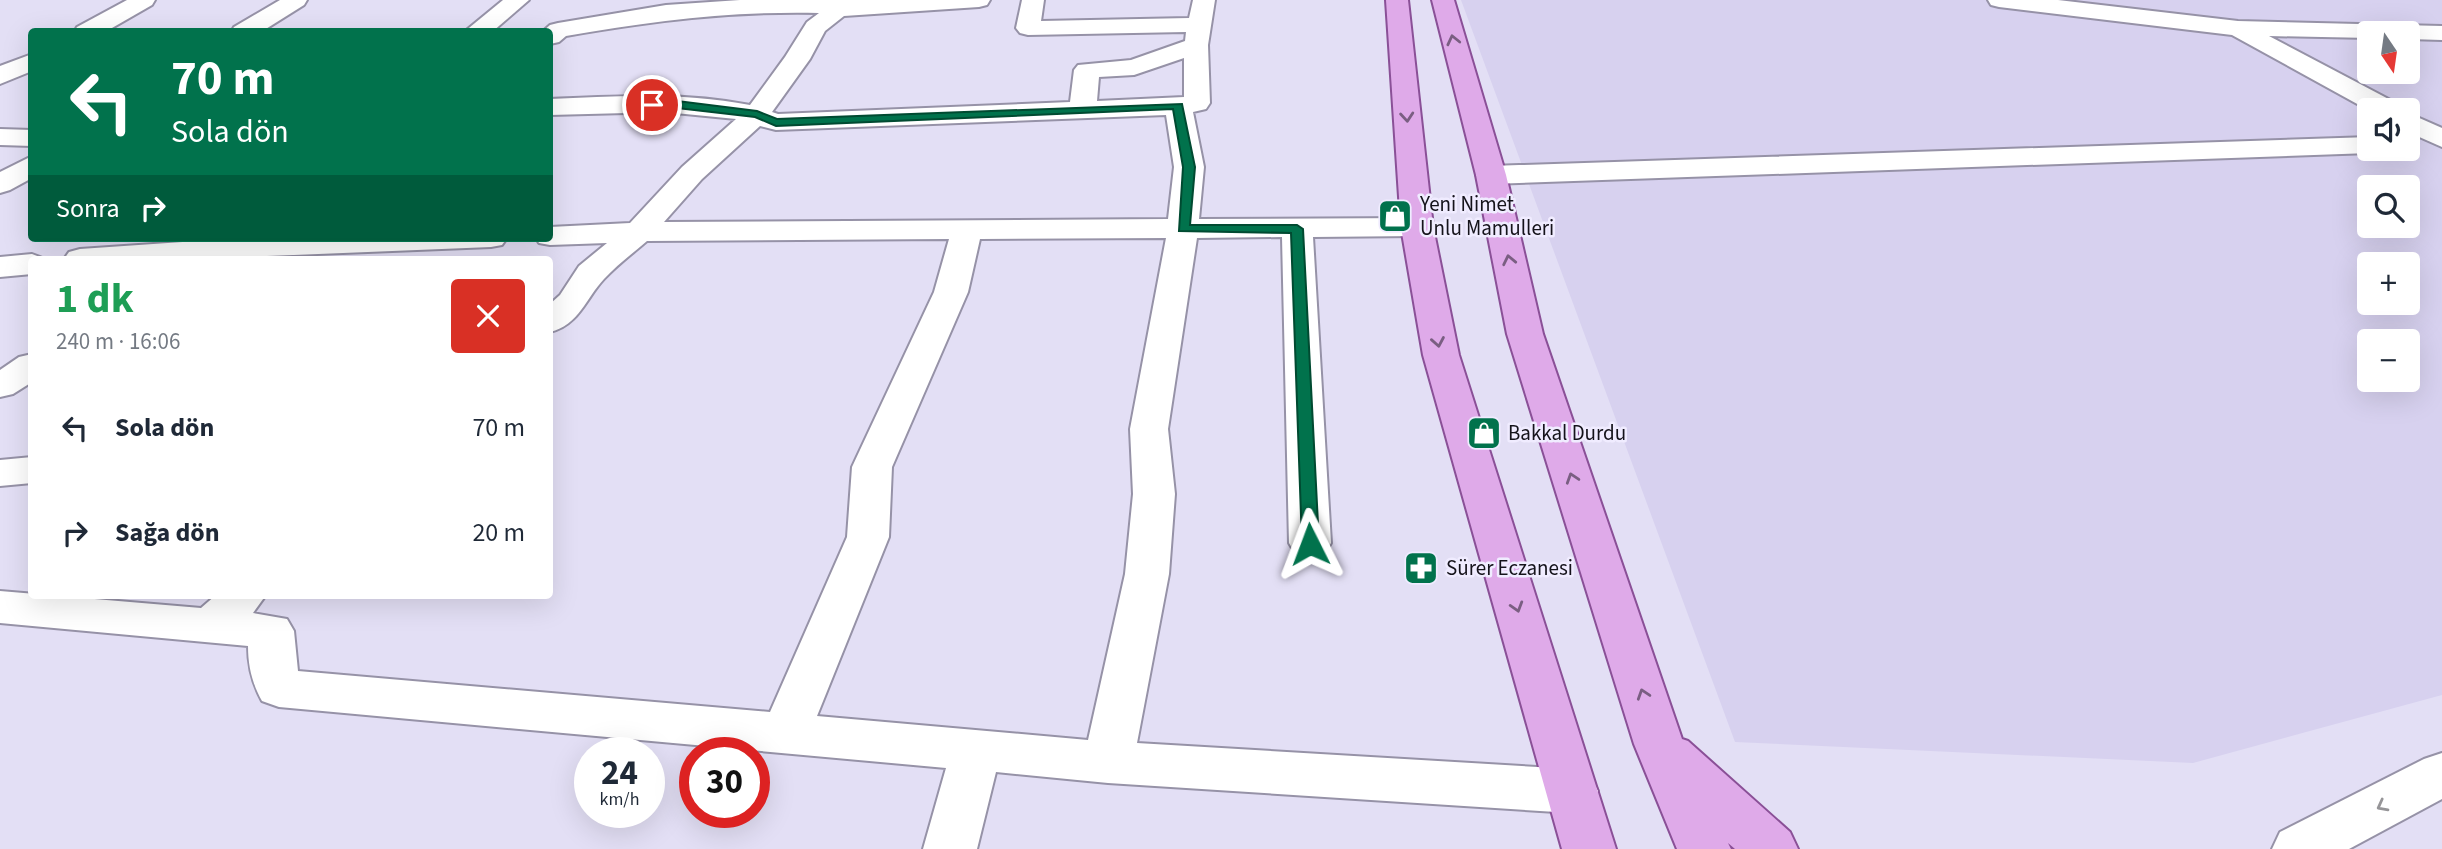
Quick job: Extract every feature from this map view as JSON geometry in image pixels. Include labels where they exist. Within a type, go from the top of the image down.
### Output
[{"type":"main road","points":[[1397,0],[1417,227],[1441,355],[1589,849]]},
{"type":"main road","points":[[1444,0],[1455,52],[1491,175],[1525,334],[1659,744],[1704,849]]},
{"type":"main road","points":[[1659,744],[1771,849]]},
{"type":"street","points":[[93,28],[144,0]]},
{"type":"street","points":[[250,28],[296,0]]},
{"type":"street","points":[[481,28],[518,0]]},
{"type":"street","points":[[553,34],[558,30],[635,9],[768,5],[862,6],[979,0]]},
{"type":"street","points":[[1033,0],[1027,28],[1199,23]]},
{"type":"street","points":[[1999,0],[2238,29],[2442,33]]},
{"type":"street","points":[[553,319],[572,302],[591,273],[639,233],[692,173],[757,114],[797,59],[815,27],[837,10],[862,6]]},
{"type":"street","points":[[553,107],[677,105],[757,114],[776,122],[1178,106],[1197,103],[1199,23]]},
{"type":"street","points":[[1083,110],[1087,70],[1134,68],[1199,23]]},
{"type":"street","points":[[2238,29],[2366,98]]},
{"type":"street","points":[[0,76],[28,63]]},
{"type":"street","points":[[1108,762],[1147,574],[1154,494],[1149,429],[1183,229],[1189,167],[1178,106]]},
{"type":"street","points":[[2420,128],[2442,142]]},
{"type":"street","points":[[0,137],[28,138]]},
{"type":"street","points":[[2420,144],[2442,142]]},
{"type":"street","points":[[1491,175],[2357,145]]},
{"type":"street","points":[[0,184],[28,167]]},
{"type":"street","points":[[553,236],[1417,227]]},
{"type":"street","points":[[1297,229],[1310,544]]},
{"type":"street","points":[[786,731],[868,537],[872,467],[951,292],[967,230]]},
{"type":"street","points":[[110,256],[180,249],[378,242]]},
{"type":"street","points":[[0,267],[28,264]]},
{"type":"street","points":[[0,357],[28,355]]},
{"type":"street","points":[[0,386],[28,368]]},
{"type":"street","points":[[0,474],[28,470]]},
{"type":"street","points":[[0,607],[228,610],[271,631],[272,665],[279,688],[786,731],[1108,762],[1572,791]]},
{"type":"street","points":[[950,849],[976,749]]},
{"type":"street","points":[[2299,849],[2442,774]]},
{"type":"shaded area","points":[[1461,0],[2442,0],[2442,695],[2193,763],[1735,742]]},
{"type":"place","name":"Yeni Nimet Unlu Mamulleri","points":[[1395,216]]},
{"type":"place","name":"Bakkal Durdu","points":[[1484,433]]},
{"type":"place","name":"Sürer Eczanesi","points":[[1421,568]]},
{"type":"route","points":[[652,105],[677,105],[757,114],[776,122],[1178,106],[1189,167],[1183,229],[1297,229],[1310,544]]}]
